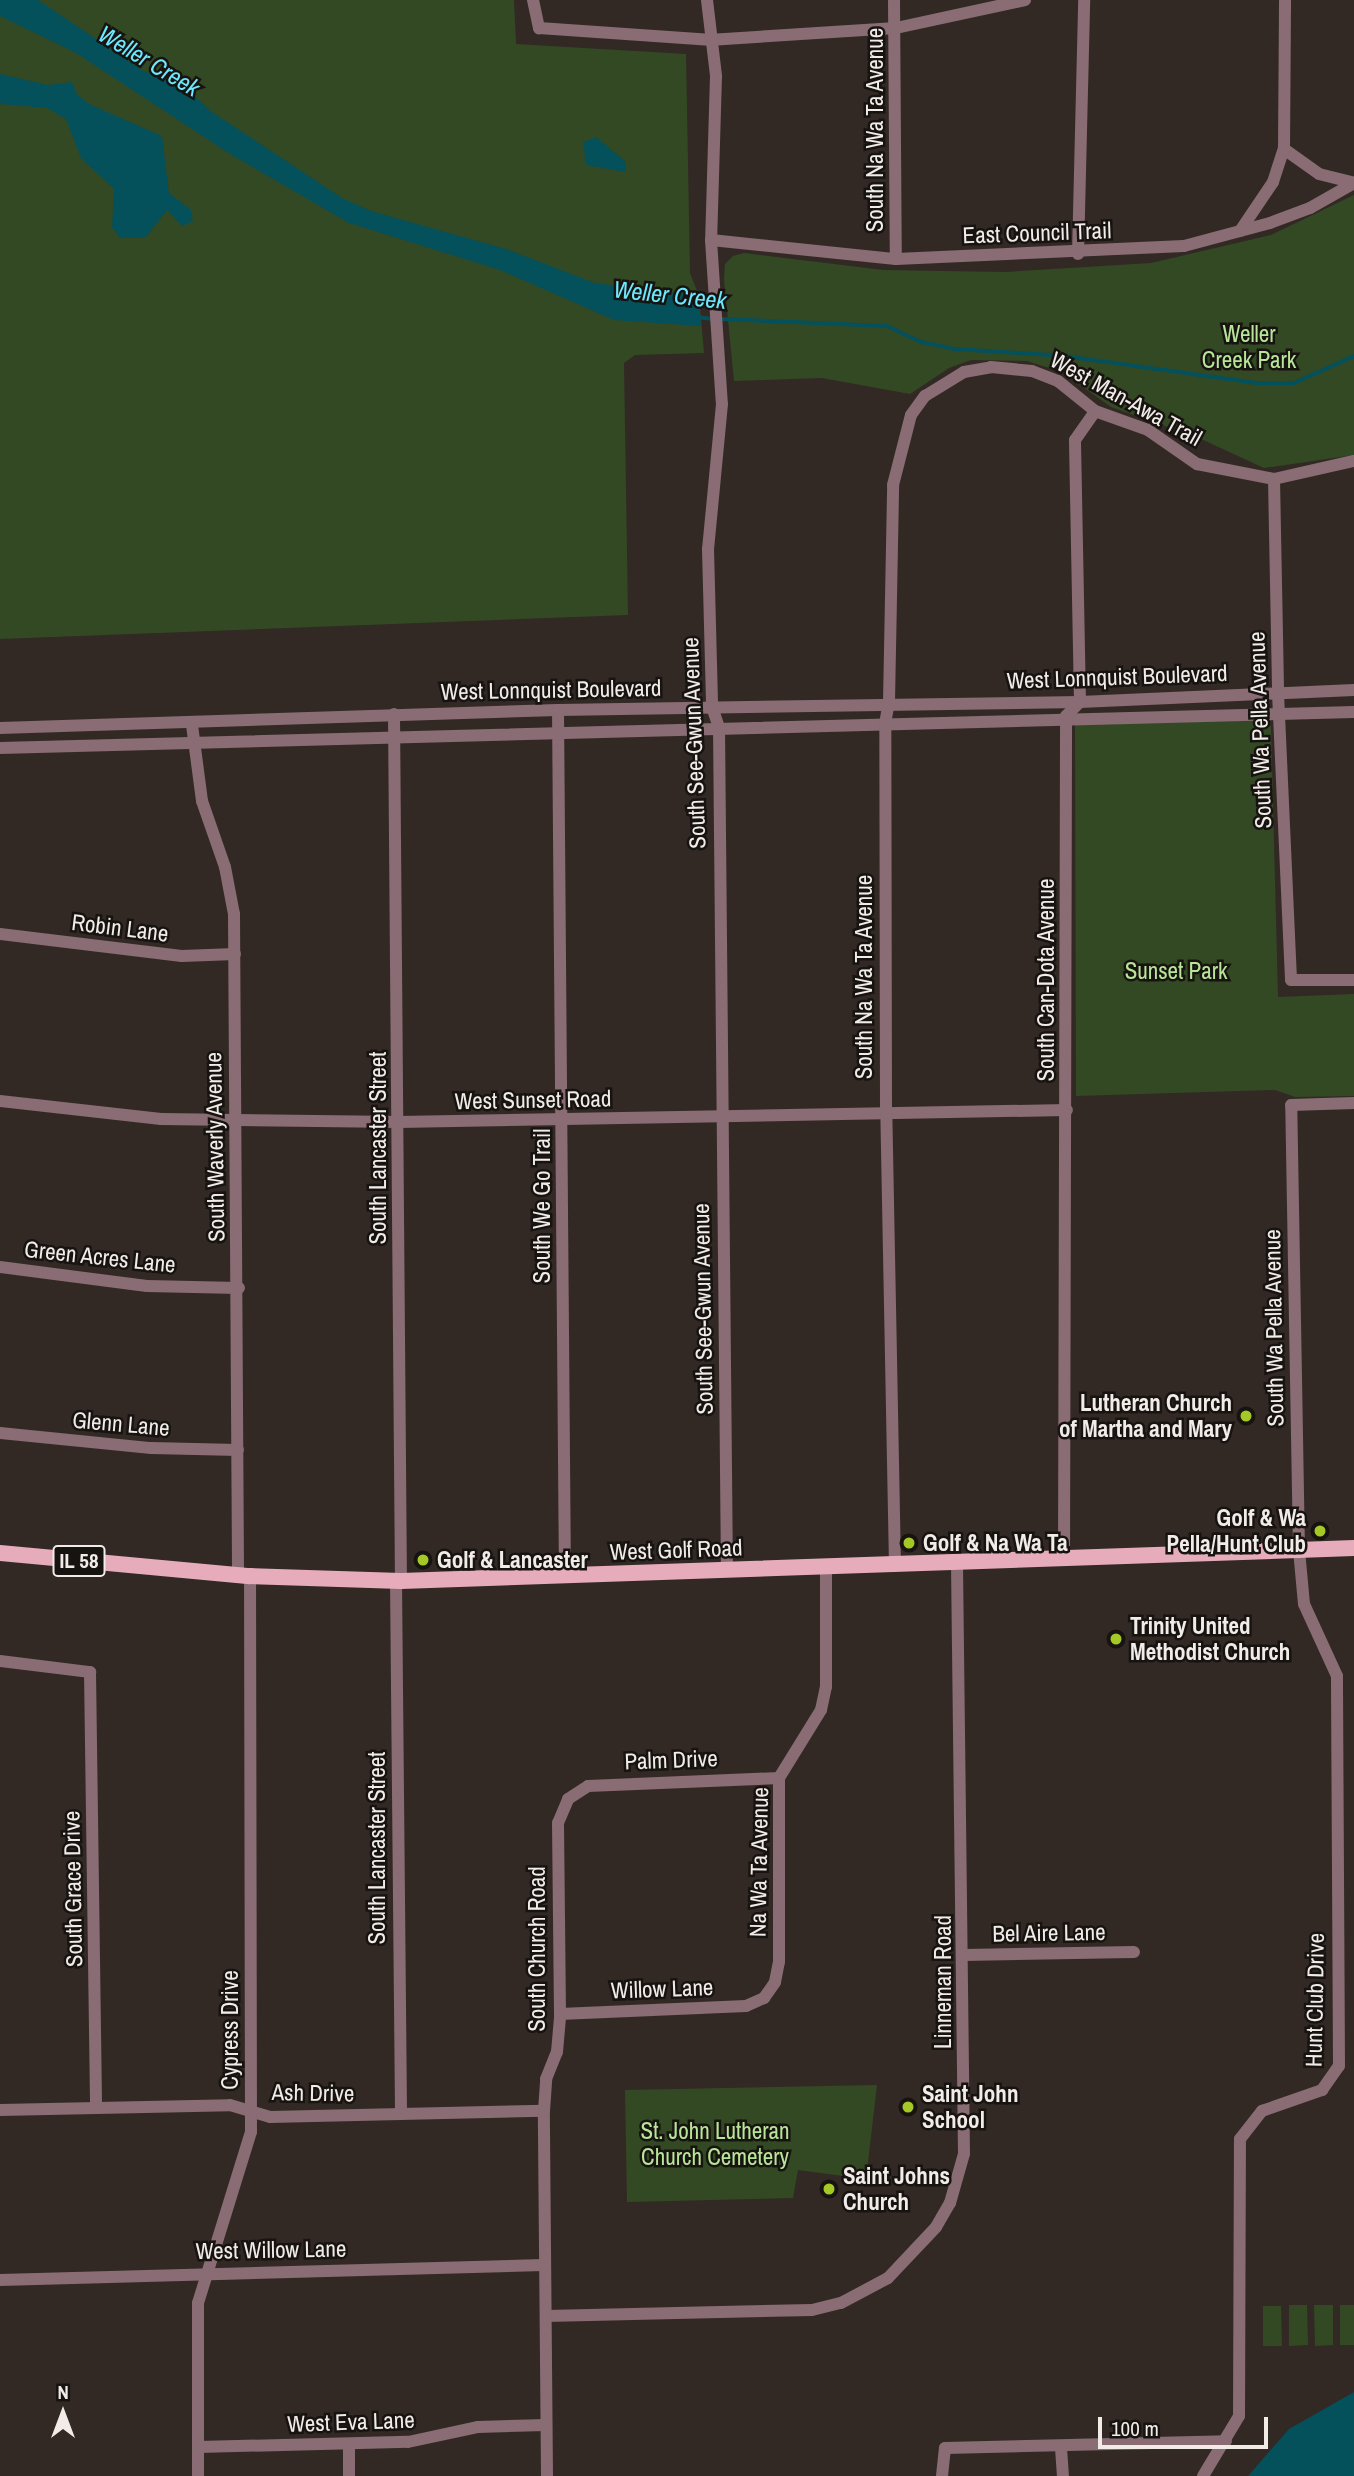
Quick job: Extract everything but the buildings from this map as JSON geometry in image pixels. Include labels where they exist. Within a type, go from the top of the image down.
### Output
[{"type":"main road","name":"West Golf Road","points":[[0,1553],[244,1575],[398,1581],[957,1564],[1354,1548]]},
{"type":"street","points":[[533,0],[539,28],[709,40],[896,28],[1025,0]]},
{"type":"street","name":"South See-Gwun Avenue","points":[[707,0],[709,40],[716,76],[711,240],[722,404],[708,549],[712,707],[719,727],[727,1571]]},
{"type":"street","name":"South Na Wa Ta Avenue","points":[[894,0],[896,259]]},
{"type":"street","points":[[1078,254],[1084,0]]},
{"type":"street","points":[[1240,232],[1273,181],[1284,149],[1286,0]]},
{"type":"street","points":[[1284,149],[1319,174],[1354,183]]},
{"type":"street","name":"East Council Trail","points":[[711,240],[896,259],[1078,254],[1184,246],[1240,232],[1310,208],[1354,183]]},
{"type":"street","name":"West Man-Awa Trail","points":[[925,396],[964,372],[991,367],[1020,369],[1058,382],[1095,411],[1148,430],[1197,464],[1274,479],[1354,461]]},
{"type":"street","name":"South Na Wa Ta Avenue","points":[[895,1566],[886,1113],[885,724],[889,702],[893,485],[903,436],[925,396]]},
{"type":"street","points":[[1066,716],[1080,702],[1075,440],[1095,411]]},
{"type":"street","name":"South Wa Pella Avenue","points":[[1274,479],[1278,693],[1291,980],[1354,980]]},
{"type":"street","name":"West Lonnquist Boulevard","points":[[0,728],[192,725],[394,715],[889,702],[1080,702],[1354,690]]},
{"type":"street","name":"South We Go Trail","points":[[558,710],[565,1576]]},
{"type":"street","name":"West Lonnquist Boulevard","points":[[0,748],[194,744],[558,730],[885,724],[1066,716],[1354,712]]},
{"type":"street","name":"South Lancaster Street","points":[[394,715],[399,1122],[401,2114]]},
{"type":"street","name":"South Can-Dota Avenue","points":[[1064,1560],[1066,716]]},
{"type":"street","name":"South Waverly Avenue","points":[[192,725],[202,801],[231,888],[239,1288],[238,1450],[244,1575]]},
{"type":"street","name":"Robin Lane","points":[[0,934],[182,956],[234,954]]},
{"type":"street","name":"West Sunset Road","points":[[0,1101],[148,1118],[236,1121],[562,1121],[1067,1110]]},
{"type":"street","name":"South Wa Pella Avenue","points":[[1299,1550],[1291,1105],[1354,1103]]},
{"type":"street","name":"Green Acres Lane","points":[[0,1268],[147,1286],[239,1288]]},
{"type":"street","name":"Glenn Lane","points":[[0,1433],[138,1447],[238,1450]]},
{"type":"street","name":"Hunt Club Drive","points":[[1203,2476],[1239,2416],[1240,2139],[1262,2111],[1322,2090],[1339,2066],[1337,1676],[1304,1604],[1299,1550]]},
{"type":"street","name":"Linneman Road","points":[[546,2316],[810,2310],[863,2293],[905,2265],[950,2203],[964,2154],[964,1955],[957,1564]]},
{"type":"street","name":"Na Wa Ta Avenue","points":[[765,1998],[775,1982],[779,1962],[779,1778],[823,1699],[826,1568]]},
{"type":"street","name":"Cypress Drive","points":[[198,2476],[198,2303],[246,2157],[252,2110],[244,1575]]},
{"type":"street","name":"South Grace Drive","points":[[0,1661],[90,1672],[96,2107]]},
{"type":"street","name":"Palm Drive","points":[[568,1799],[588,1786],[617,1782],[779,1778]]},
{"type":"street","name":"South Church Road","points":[[544,2265],[546,2079],[557,2052],[560,2014],[558,1823],[568,1799]]},
{"type":"street","name":"Bel Aire Lane","points":[[964,1955],[1134,1952]]},
{"type":"street","name":"Willow Lane","points":[[560,2014],[746,2006],[765,1998]]},
{"type":"street","name":"Ash Drive","points":[[0,2110],[230,2105],[270,2117],[544,2111]]},
{"type":"street","points":[[544,2265],[547,2476]]},
{"type":"street","name":"West Willow Lane","points":[[0,2280],[208,2272],[544,2265]]},
{"type":"street","name":"West Eva Lane","points":[[198,2447],[423,2441],[478,2427],[546,2425]]},
{"type":"street","points":[[942,2476],[942,2449],[1061,2448],[1226,2441]]},
{"type":"street","points":[[349,2444],[349,2476]]},
{"type":"street","points":[[1061,2448],[1063,2476]]},
{"type":"green space","points":[[0,0],[514,0],[516,44],[686,54],[690,273],[699,296],[704,353],[635,355],[624,363],[628,615],[0,639]]},
{"type":"green space","name":"Weller Creek Park","points":[[1354,195],[1354,455],[1264,468],[1199,438],[1111,407],[1062,372],[1027,361],[971,360],[949,368],[910,394],[822,378],[734,381],[724,279],[725,264],[733,256],[744,253],[883,270],[1005,272],[1151,263],[1271,235]]},
{"type":"green space","name":"Sunset Park","points":[[1266,719],[1271,727],[1278,997],[1354,994],[1354,1096],[1295,1097],[1275,1090],[1076,1096],[1075,723]]},
{"type":"green space","name":"St. John Lutheran Church Cemetery","points":[[877,2085],[866,2179],[798,2170],[793,2198],[627,2202],[625,2090]]},
{"type":"green space","points":[[1289,2305],[1307,2305],[1308,2345],[1289,2346]]},
{"type":"green space","points":[[1314,2305],[1333,2305],[1333,2345],[1315,2346]]},
{"type":"green space","points":[[1340,2305],[1354,2305],[1354,2345],[1340,2345]]},
{"type":"green space","points":[[1263,2306],[1281,2306],[1282,2346],[1263,2346]]},
{"type":"water","points":[[0,0],[38,0],[142,70],[189,91],[212,112],[342,198],[371,211],[506,249],[595,283],[699,296],[701,326],[614,320],[500,270],[349,223],[230,154],[76,53],[0,16]]},
{"type":"water","points":[[0,74],[48,85],[72,82],[77,94],[89,104],[162,136],[169,193],[191,210],[193,221],[182,226],[167,210],[145,238],[120,238],[112,227],[114,189],[81,158],[66,119],[47,108],[0,104]]},
{"type":"water","points":[[596,137],[626,162],[625,172],[586,165],[583,142]]},
{"type":"water","points":[[1354,2392],[1354,2476],[1248,2476],[1289,2429]]},
{"type":"waterway","name":"Weller Creek","points":[[697,317],[713,319]]},
{"type":"waterway","name":"Weller Creek","points":[[721,319],[887,326],[922,342],[955,349],[1065,356],[1258,383],[1294,383],[1354,356]]},
{"type":"place","name":"Lutheran Church of Martha and Mary","points":[[1246,1416]]},
{"type":"place","name":"Golf & Wa Pella/Hunt Club","points":[[1320,1531]]},
{"type":"place","name":"Golf & Na Wa Ta","points":[[909,1543]]},
{"type":"place","name":"Golf & Lancaster","points":[[423,1560]]},
{"type":"place","name":"Trinity United Methodist Church","points":[[1116,1639]]},
{"type":"place","name":"Saint John School","points":[[908,2107]]},
{"type":"place","name":"Saint Johns Church","points":[[829,2189]]}]
